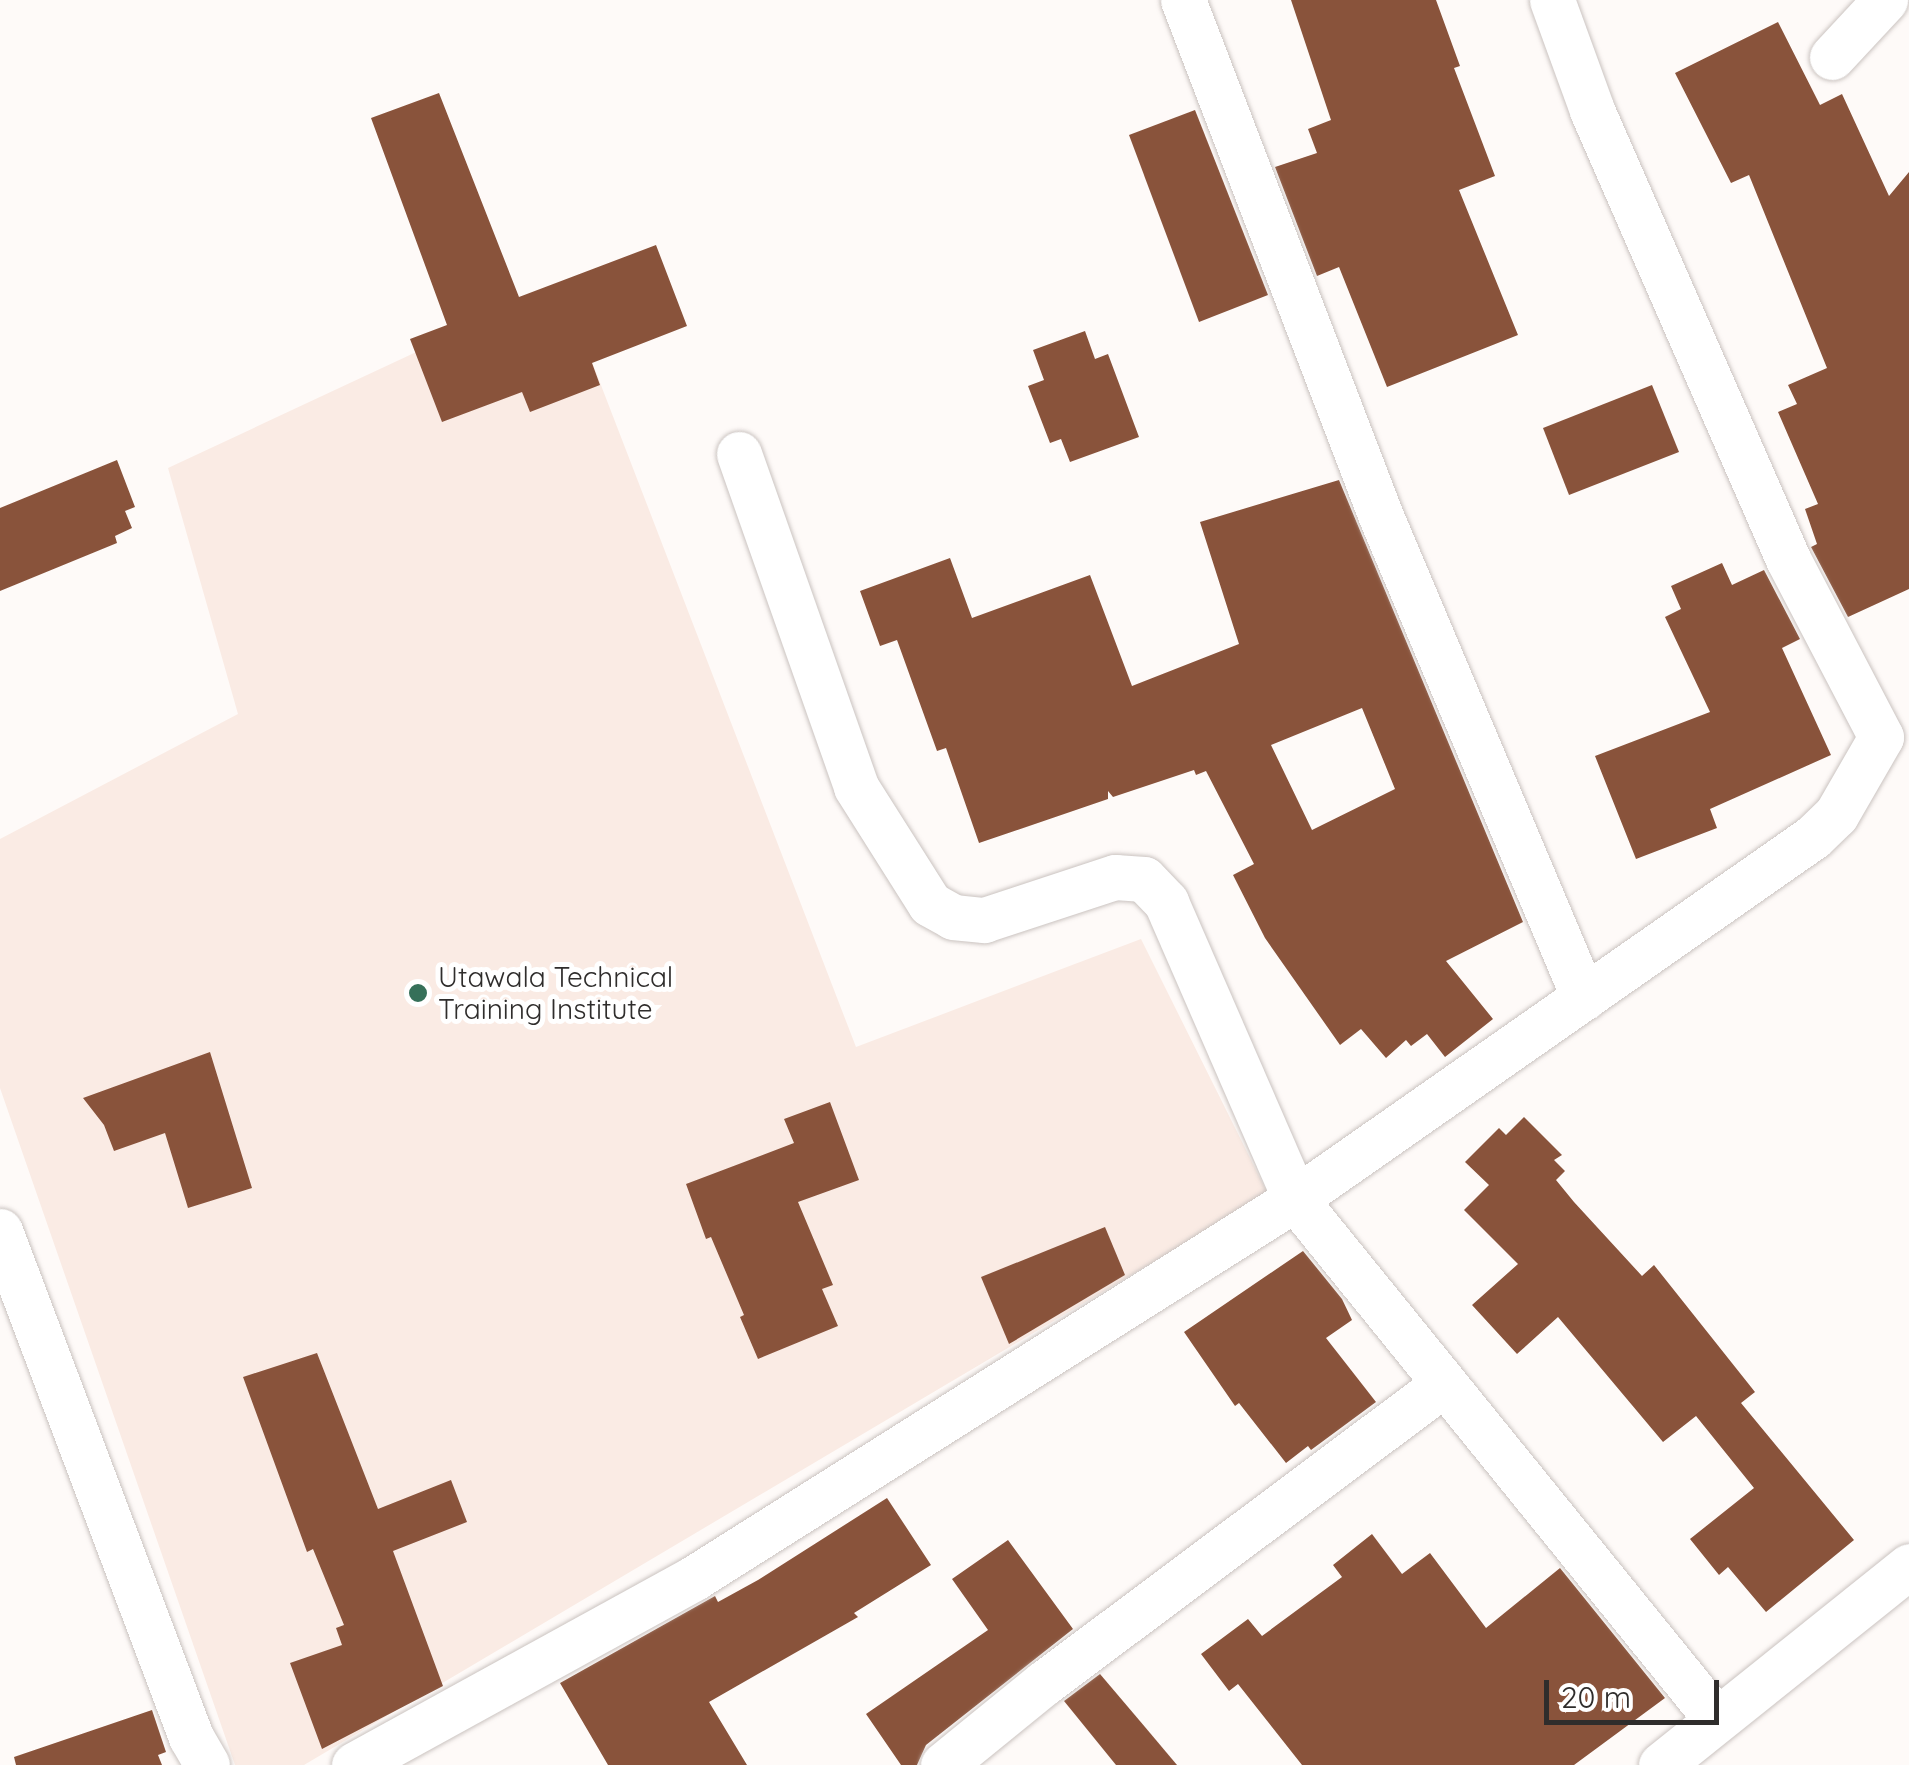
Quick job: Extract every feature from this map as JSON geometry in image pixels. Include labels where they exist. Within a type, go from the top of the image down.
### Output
[{"type":"street","points":[[1183,0],[1380,514],[1584,998]]},
{"type":"street","points":[[354,1765],[694,1578],[1295,1199],[1813,837],[1836,815],[1881,737],[1788,559],[1592,110],[1552,0]]},
{"type":"street","points":[[1832,56],[1885,0]]},
{"type":"street","points":[[739,454],[856,787],[930,904],[953,917],[984,920],[1115,877],[1144,878],[1166,902],[1295,1199],[1717,1720]]},
{"type":"street","points":[[0,1231],[192,1737],[207,1765]]},
{"type":"street","points":[[943,1765],[1044,1683],[1444,1384]]},
{"type":"street","points":[[1661,1765],[1909,1566]]},
{"type":"shaded area","name":"Utawala Technical Training Institute","points":[[562,284],[856,1047],[1141,939],[1268,1194],[304,1765],[235,1765],[0,1088],[0,839],[238,714],[168,468]]},
{"type":"building","points":[[1291,0],[1436,0],[1460,66],[1454,68],[1495,176],[1459,190],[1518,335],[1387,387],[1339,267],[1317,276],[1275,167],[1317,153],[1308,129],[1331,120]]},
{"type":"building","points":[[1778,22],[1820,105],[1842,94],[1889,196],[1909,172],[1909,589],[1848,617],[1811,547],[1817,544],[1805,509],[1818,504],[1778,412],[1797,404],[1788,385],[1827,368],[1749,175],[1731,183],[1675,73]]},
{"type":"building","points":[[439,93],[519,297],[656,245],[687,326],[592,363],[600,385],[530,412],[522,392],[442,422],[410,339],[447,325],[371,118]]},
{"type":"building","points":[[1195,110],[1268,295],[1199,322],[1129,135]]},
{"type":"building","points":[[1085,331],[1095,359],[1108,354],[1139,437],[1070,462],[1061,439],[1050,443],[1028,386],[1044,380],[1033,350]]},
{"type":"building","points":[[1652,385],[1679,452],[1569,495],[1543,428]]},
{"type":"building","points":[[117,460],[135,507],[125,511],[132,528],[115,536],[117,543],[0,591],[0,508]]},
{"type":"building","points":[[1339,480],[1523,922],[1446,961],[1493,1019],[1445,1057],[1427,1034],[1411,1046],[1406,1040],[1386,1058],[1361,1029],[1340,1045],[1265,938],[1233,875],[1254,864],[1206,771],[1196,775],[1194,770],[1113,797],[1108,791],[1108,799],[979,843],[946,748],[937,751],[897,640],[880,646],[860,591],[950,558],[972,618],[1090,575],[1132,686],[1239,644],[1200,522]],"holes":[[[1362,708],[1395,789],[1312,830],[1271,745]]]},
{"type":"building","points":[[1722,563],[1732,585],[1764,570],[1800,639],[1782,648],[1831,755],[1710,809],[1717,828],[1636,859],[1595,756],[1710,712],[1665,617],[1681,609],[1671,586]]},
{"type":"building","points":[[210,1052],[252,1188],[188,1208],[165,1133],[114,1151],[104,1125],[83,1098]]},
{"type":"building","points":[[830,1102],[859,1180],[798,1202],[833,1285],[822,1289],[838,1326],[758,1359],[740,1317],[744,1315],[711,1237],[706,1239],[686,1184],[794,1143],[784,1119]]},
{"type":"building","points":[[1524,1117],[1562,1155],[1554,1160],[1565,1171],[1556,1180],[1642,1276],[1654,1265],[1755,1392],[1741,1403],[1854,1540],[1766,1612],[1728,1567],[1719,1575],[1690,1539],[1754,1488],[1696,1416],[1663,1442],[1558,1317],[1517,1354],[1472,1305],[1518,1264],[1464,1210],[1489,1185],[1465,1162],[1499,1128],[1506,1135]]},
{"type":"building","points":[[1105,1227],[1125,1275],[1009,1344],[981,1277]]},
{"type":"building","points":[[1303,1251],[1342,1299],[1352,1320],[1326,1338],[1376,1402],[1311,1450],[1308,1446],[1286,1463],[1239,1403],[1235,1406],[1184,1332]]},
{"type":"building","points":[[317,1353],[378,1509],[451,1480],[467,1522],[393,1551],[443,1686],[322,1749],[290,1663],[342,1645],[336,1628],[344,1625],[313,1549],[307,1552],[243,1377]]},
{"type":"building","points":[[887,1498],[931,1565],[854,1613],[858,1617],[709,1702],[747,1765],[608,1765],[560,1683],[715,1596],[718,1602],[758,1580]]},
{"type":"building","points":[[1372,1534],[1402,1574],[1430,1553],[1486,1628],[1560,1568],[1665,1698],[1574,1765],[1302,1765],[1238,1684],[1229,1691],[1201,1654],[1248,1619],[1262,1636],[1342,1577],[1333,1565]]},
{"type":"building","points":[[1008,1540],[1073,1629],[926,1745],[917,1765],[901,1765],[866,1714],[988,1630],[952,1579]]},
{"type":"building","points":[[1100,1674],[1177,1765],[1116,1765],[1064,1701]]},
{"type":"building","points":[[152,1710],[166,1752],[158,1755],[162,1765],[16,1765],[14,1757]]},
{"type":"place","name":"Utawala Technical Training Institute","points":[[418,993]]}]
